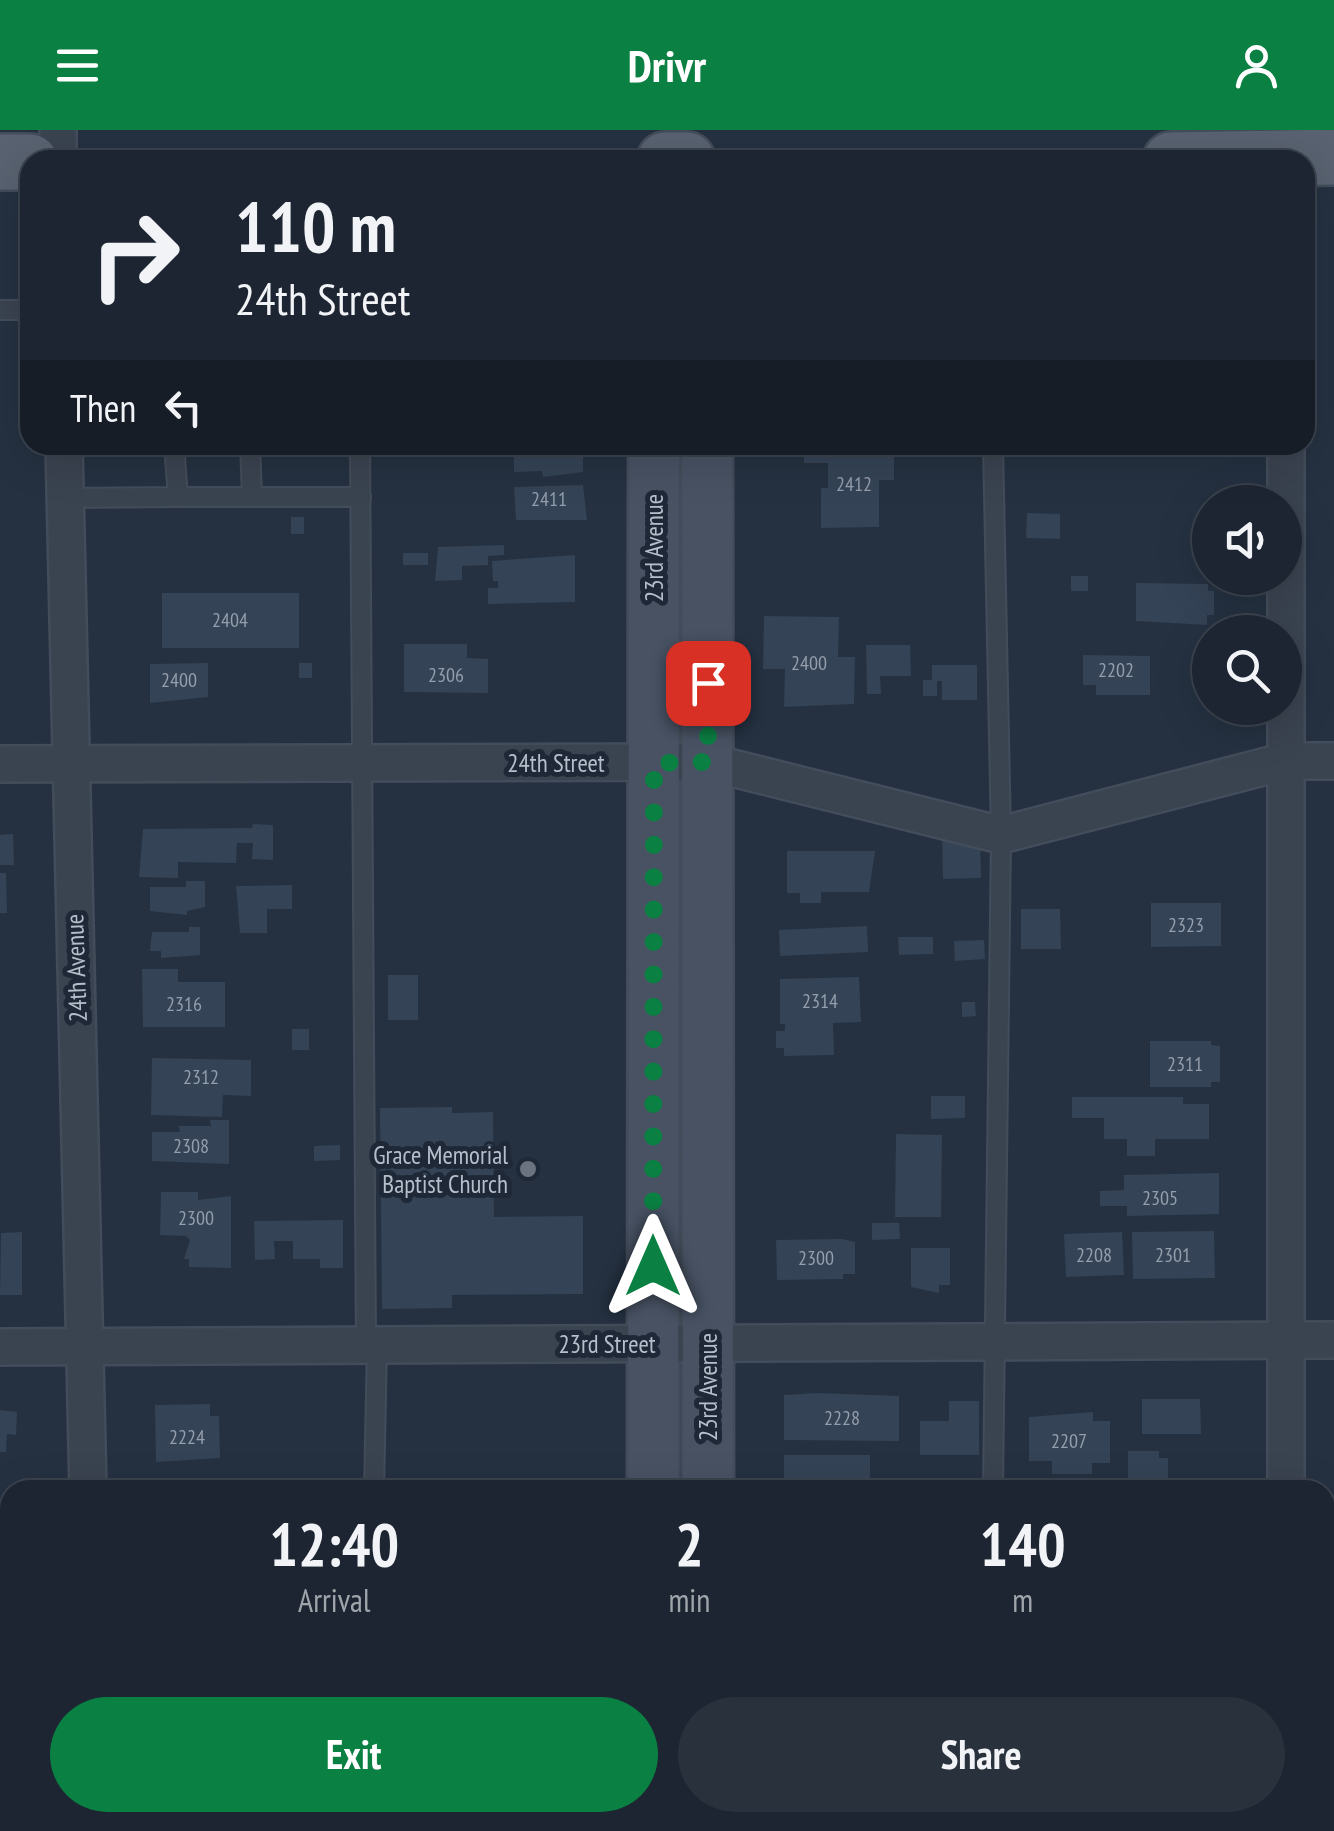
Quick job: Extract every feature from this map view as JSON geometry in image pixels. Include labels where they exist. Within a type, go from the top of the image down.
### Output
[{"type":"street","name":"24th Avenue","points":[[64,455],[88,1480]]},
{"type":"street","name":"23rd Avenue","points":[[653,1480],[654,455]]},
{"type":"street","name":"23rd Avenue","points":[[707,455],[708,1480]]},
{"type":"street","points":[[1286,455],[1286,1480]]},
{"type":"street","name":"24th Street","points":[[0,764],[708,762],[1001,835],[1286,761],[1334,760]]},
{"type":"street","name":"23rd Street","points":[[0,1347],[1334,1340]]},
{"type":"lane","points":[[175,455],[178,497]]},
{"type":"lane","points":[[250,455],[252,497]]},
{"type":"lane","points":[[360,455],[374,1480]]},
{"type":"lane","points":[[993,455],[1001,835],[993,1480]]},
{"type":"lane","points":[[65,498],[361,498]]},
{"type":"building","points":[[514,455],[583,455],[583,472],[543,477],[542,471],[514,472]]},
{"type":"building","points":[[804,455],[894,455],[894,480],[879,480],[879,527],[821,528],[821,488],[828,488],[828,463],[804,463]]},
{"type":"building","points":[[583,485],[587,520],[516,520],[514,487]]},
{"type":"building","points":[[1027,513],[1060,514],[1060,539],[1026,538]]},
{"type":"building","points":[[291,517],[304,517],[304,534],[291,534]]},
{"type":"building","points":[[504,545],[504,555],[488,556],[488,565],[462,566],[462,580],[435,581],[438,547]]},
{"type":"building","points":[[403,553],[428,553],[428,565],[403,565]]},
{"type":"building","points":[[575,555],[575,602],[488,604],[488,588],[498,588],[498,581],[493,581],[492,561]]},
{"type":"building","points":[[1071,576],[1088,576],[1088,591],[1071,591]]},
{"type":"building","points":[[1136,583],[1192,584],[1192,595],[1214,595],[1214,615],[1192,615],[1192,624],[1136,621]]},
{"type":"building","points":[[162,593],[299,593],[299,648],[162,648]]},
{"type":"building","points":[[764,616],[839,617],[838,657],[855,657],[854,704],[784,707],[785,669],[763,669]]},
{"type":"building","points":[[404,644],[467,644],[467,658],[488,659],[488,693],[404,692]]},
{"type":"building","points":[[866,645],[910,645],[911,676],[880,676],[881,694],[867,694]]},
{"type":"building","points":[[1083,655],[1150,656],[1150,695],[1096,695],[1096,685],[1083,685]]},
{"type":"building","points":[[208,663],[208,697],[150,703],[150,664]]},
{"type":"building","points":[[299,663],[312,663],[312,678],[299,678]]},
{"type":"building","points":[[932,665],[977,665],[977,700],[942,700],[942,681],[937,681],[937,696],[923,696],[923,680],[932,680]]},
{"type":"building","points":[[253,824],[273,825],[273,860],[252,859],[253,843],[237,843],[236,863],[178,862],[178,878],[139,877],[143,829],[252,828]]},
{"type":"building","points":[[980,830],[981,878],[943,879],[942,831]]},
{"type":"building","points":[[13,834],[14,865],[0,865],[0,835]]},
{"type":"building","points":[[787,851],[875,851],[869,892],[821,892],[821,903],[800,903],[800,893],[787,893]]},
{"type":"building","points":[[0,873],[6,873],[7,913],[0,913]]},
{"type":"building","points":[[186,881],[205,881],[205,907],[187,911],[187,915],[150,911],[150,887],[186,887]]},
{"type":"building","points":[[292,885],[292,909],[267,909],[267,933],[240,933],[236,886]]},
{"type":"building","points":[[1151,903],[1221,903],[1221,946],[1151,947]]},
{"type":"building","points":[[1021,909],[1060,909],[1061,949],[1021,949]]},
{"type":"building","points":[[867,926],[868,952],[780,956],[779,930]]},
{"type":"building","points":[[189,927],[200,927],[200,955],[161,958],[161,951],[150,951],[152,932],[189,932]]},
{"type":"building","points":[[898,937],[933,937],[933,954],[899,955]]},
{"type":"building","points":[[984,940],[985,959],[955,961],[954,941]]},
{"type":"building","points":[[142,969],[178,969],[178,982],[225,982],[225,1027],[143,1027]]},
{"type":"building","points":[[388,975],[418,975],[418,1020],[388,1020]]},
{"type":"building","points":[[859,977],[861,1022],[833,1023],[834,1055],[784,1056],[784,1048],[776,1048],[776,1031],[785,1031],[785,1024],[780,1024],[780,979]]},
{"type":"building","points":[[962,1002],[975,1002],[976,1016],[962,1017]]},
{"type":"building","points":[[292,1029],[309,1029],[309,1050],[292,1050]]},
{"type":"building","points":[[1150,1041],[1211,1041],[1211,1045],[1220,1046],[1220,1082],[1211,1082],[1211,1087],[1150,1087]]},
{"type":"building","points":[[152,1058],[251,1060],[251,1096],[223,1095],[222,1117],[151,1115]]},
{"type":"building","points":[[931,1096],[965,1096],[965,1118],[931,1119]]},
{"type":"building","points":[[1072,1097],[1183,1097],[1183,1104],[1209,1104],[1209,1139],[1155,1139],[1155,1156],[1127,1156],[1127,1139],[1104,1139],[1104,1118],[1072,1118]]},
{"type":"building","points":[[452,1107],[452,1113],[493,1112],[494,1217],[583,1216],[583,1294],[452,1295],[452,1308],[382,1309],[380,1108]]},
{"type":"building","points":[[210,1120],[229,1120],[229,1164],[152,1161],[152,1132],[180,1132],[179,1126],[211,1126]]},
{"type":"building","points":[[896,1134],[942,1135],[941,1217],[895,1217]]},
{"type":"building","points":[[340,1145],[340,1160],[314,1161],[314,1146]]},
{"type":"building","points":[[1219,1173],[1219,1214],[1127,1216],[1127,1206],[1100,1206],[1100,1191],[1124,1190],[1124,1175]]},
{"type":"building","points":[[161,1192],[198,1192],[198,1200],[231,1196],[231,1268],[189,1267],[189,1259],[184,1259],[190,1240],[186,1236],[160,1235]]},
{"type":"building","points":[[343,1220],[343,1268],[320,1268],[320,1259],[293,1259],[293,1241],[274,1241],[275,1259],[255,1260],[254,1221]]},
{"type":"building","points":[[872,1223],[899,1223],[900,1239],[872,1240]]},
{"type":"building","points":[[1214,1231],[1215,1278],[1133,1279],[1132,1232]]},
{"type":"building","points":[[22,1232],[22,1295],[0,1295],[1,1233]]},
{"type":"building","points":[[1122,1232],[1124,1275],[1066,1277],[1064,1234]]},
{"type":"building","points":[[776,1240],[855,1242],[855,1274],[843,1274],[843,1279],[777,1280]]},
{"type":"building","points":[[911,1248],[950,1248],[950,1285],[939,1285],[939,1293],[911,1287]]},
{"type":"building","points":[[784,1395],[899,1396],[899,1441],[784,1440]]},
{"type":"building","points":[[1142,1399],[1200,1399],[1201,1434],[1142,1434]]},
{"type":"building","points":[[949,1401],[979,1401],[979,1455],[920,1455],[920,1421],[949,1421]]},
{"type":"building","points":[[210,1404],[210,1416],[219,1416],[220,1458],[156,1462],[155,1405]]},
{"type":"building","points":[[0,1410],[17,1412],[16,1435],[7,1434],[6,1452],[0,1452]]},
{"type":"building","points":[[1093,1412],[1093,1421],[1110,1421],[1110,1463],[1092,1463],[1092,1474],[1052,1474],[1052,1461],[1029,1461],[1029,1417]]},
{"type":"building","points":[[1128,1451],[1159,1451],[1159,1458],[1168,1458],[1168,1478],[1128,1480]]},
{"type":"building","points":[[784,1455],[870,1455],[870,1480],[784,1480]]},
{"type":"place","name":"Grace Memorial Baptist Church","points":[[528,1169]]},
{"type":"route","points":[[653,1266],[654,763],[708,762],[708,683]]}]
